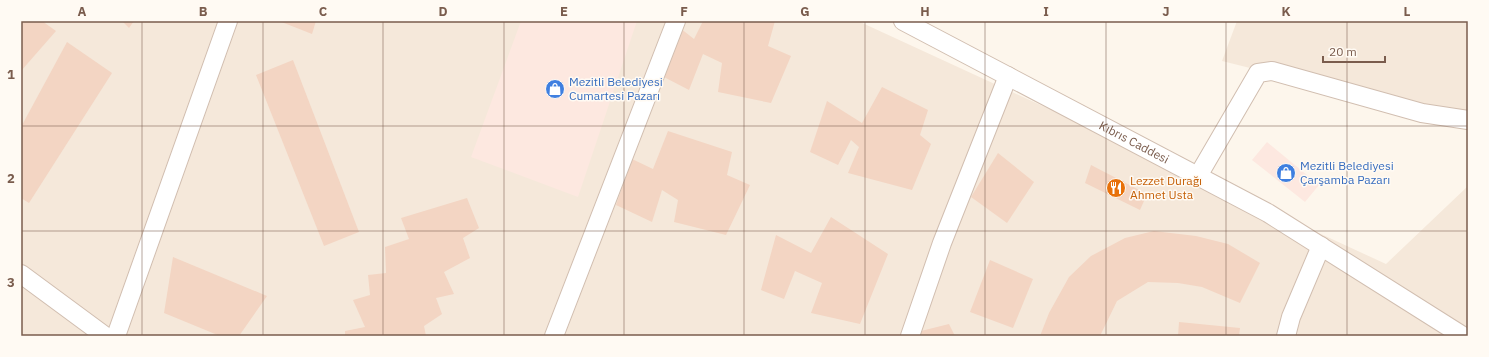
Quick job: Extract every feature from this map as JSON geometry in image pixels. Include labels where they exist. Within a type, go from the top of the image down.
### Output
[{"type":"street","points":[[116,336],[228,21]]},
{"type":"street","points":[[554,336],[676,21]]},
{"type":"street","name":"Kıbrıs Caddesi","points":[[902,21],[1268,213],[1463,336]]},
{"type":"street","points":[[1198,176],[1258,73],[1272,71],[1422,113],[1468,120]]},
{"type":"street","points":[[910,336],[942,243],[1008,76]]},
{"type":"street","points":[[1286,336],[1291,317],[1321,246]]},
{"type":"street","points":[[21,274],[105,336]]},
{"type":"shaded area","points":[[21,21],[858,21],[1386,264],[1468,186],[1468,336],[21,336]]},
{"type":"shaded area","name":"Mezitli Belediyesi Cumartesi Pazarı","points":[[521,21],[637,21],[578,197],[471,157]]},
{"type":"shaded area","points":[[1237,21],[1468,21],[1468,122],[1222,61]]},
{"type":"shaded area","name":"Mezitli Belediyesi Çarşamba Pazarı","points":[[1267,142],[1319,185],[1305,202],[1252,160]]},
{"type":"building","points":[[21,21],[42,21],[56,31],[21,71]]},
{"type":"building","points":[[122,21],[134,21],[129,28]]},
{"type":"building","points":[[279,21],[316,21],[312,34]]},
{"type":"building","points":[[703,21],[775,21],[768,46],[791,56],[771,103],[718,92],[722,63],[703,54],[689,90],[662,76],[680,28],[694,39]]},
{"type":"building","points":[[67,42],[112,73],[29,203],[21,198],[21,127]]},
{"type":"building","points":[[293,60],[359,232],[324,246],[256,75]]},
{"type":"building","points":[[882,87],[928,110],[920,135],[931,144],[912,190],[848,173],[859,147],[851,140],[838,165],[810,152],[827,101],[862,123]]},
{"type":"building","points":[[668,131],[732,152],[727,175],[750,185],[726,235],[674,222],[678,200],[662,190],[652,222],[616,205],[632,159],[653,169]]},
{"type":"building","points":[[998,153],[1034,182],[1007,223],[971,197]]},
{"type":"building","name":"Lezzet Durağı Ahmet Usta","points":[[1091,165],[1147,194],[1140,210],[1085,183]]},
{"type":"building","points":[[467,198],[479,228],[463,238],[470,258],[444,272],[454,294],[436,298],[442,314],[424,326],[426,336],[345,336],[345,331],[365,327],[353,300],[370,295],[368,275],[386,273],[385,247],[409,239],[401,218]]},
{"type":"building","points":[[831,217],[888,254],[860,324],[811,313],[822,283],[795,271],[784,299],[761,290],[776,235],[811,253]]},
{"type":"building","points":[[1154,231],[1196,236],[1228,244],[1260,263],[1240,303],[1202,287],[1178,283],[1148,282],[1117,301],[1100,336],[1040,336],[1049,313],[1069,277],[1091,256],[1125,238]]},
{"type":"building","points":[[173,257],[267,296],[239,336],[220,336],[164,313]]},
{"type":"building","points":[[990,260],[1033,279],[1013,328],[970,312]]},
{"type":"building","points":[[1179,322],[1240,328],[1239,336],[1178,336]]},
{"type":"building","points":[[949,324],[955,336],[905,336],[905,335]]},
{"type":"place","name":"Mezitli Belediyesi Cumartesi Pazarı","points":[[555,89]]},
{"type":"place","name":"Mezitli Belediyesi Çarşamba Pazarı","points":[[1286,173]]},
{"type":"place","name":"Lezzet Durağı Ahmet Usta","points":[[1116,188]]}]
